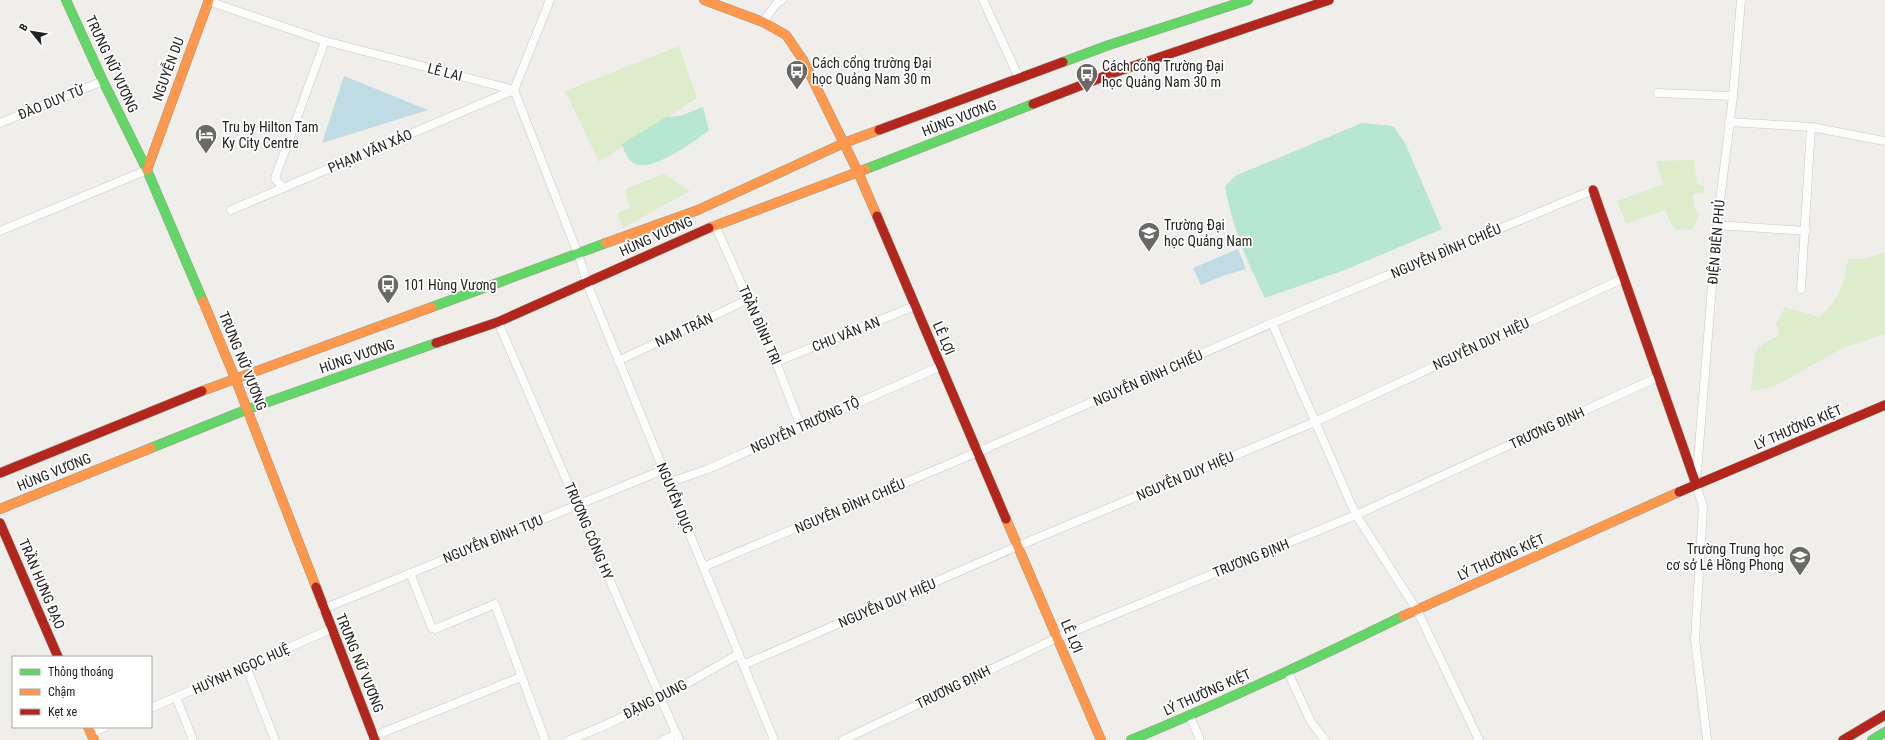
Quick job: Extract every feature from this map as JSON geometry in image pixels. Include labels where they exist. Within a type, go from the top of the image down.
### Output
[{"type":"main road","name":"TRƯNG NỮ VƯƠNG","points":[[66,0],[103,81],[147,170],[248,409],[374,738]]},
{"type":"main road","name":"LÊ LỢI","points":[[704,0],[763,22],[786,35],[804,60],[858,172],[1101,740]]},
{"type":"main road","name":"HÙNG VƯƠNG","points":[[0,473],[235,378],[698,210],[844,143],[1109,45],[1248,0]]},
{"type":"main road","name":"HÙNG VƯƠNG","points":[[0,509],[248,409],[498,322],[715,225],[858,172],[1113,73],[1329,0]]},
{"type":"main road","name":"NGUYỄN DU","points":[[147,170],[208,1]]},
{"type":"main road","points":[[1592,190],[1696,484]]},
{"type":"main road","name":"LÝ THƯỜNG KIỆT","points":[[1131,740],[1190,716],[1288,672],[1416,610],[1696,484],[1885,405]]},
{"type":"main road","name":"TRẦN HƯNG ĐẠO","points":[[0,522],[58,656]]},
{"type":"main road","points":[[1843,740],[1885,715]]},
{"type":"main road","points":[[1872,740],[1885,732]]},
{"type":"street","points":[[550,0],[514,90],[578,254]]},
{"type":"street","points":[[763,22],[776,4],[782,0]]},
{"type":"street","points":[[983,0],[1018,78]]},
{"type":"street","name":"ĐIỆN BIÊN PHỦ","points":[[1696,484],[1717,224],[1733,96],[1741,0]]},
{"type":"street","name":"LÊ LAI","points":[[208,1],[325,41],[514,90]]},
{"type":"street","points":[[283,188],[274,178],[325,41]]},
{"type":"street","name":"ĐÀO DUY TỪ","points":[[0,123],[103,81]]},
{"type":"street","name":"PHẠM VĂN XẢO","points":[[231,210],[514,90]]},
{"type":"street","points":[[1658,93],[1733,96]]},
{"type":"street","points":[[1729,122],[1811,128],[1885,141]]},
{"type":"street","points":[[1800,289],[1806,231],[1811,128]]},
{"type":"street","points":[[0,231],[147,170]]},
{"type":"street","name":"NGUYỄN ĐÌNH CHIỂU","points":[[703,567],[978,452],[1272,324],[1592,190]]},
{"type":"street","points":[[1717,224],[1806,231]]},
{"type":"street","name":"TRẦN ĐÌNH TRI","points":[[715,225],[776,362],[801,427]]},
{"type":"street","name":"NGUYỄN DỤC","points":[[578,254],[587,282],[618,361],[774,740]]},
{"type":"street","name":"NGUYỄN DUY HIỆU","points":[[743,665],[1018,546],[1315,422],[1624,278]]},
{"type":"street","name":"NAM TRÂN","points":[[618,361],[749,299]]},
{"type":"street","name":"CHU VĂN AN","points":[[776,362],[915,306]]},
{"type":"street","name":"TRƯƠNG CÔNG HY","points":[[498,322],[662,697],[678,737]]},
{"type":"street","points":[[1272,324],[1356,515],[1416,610],[1479,740]]},
{"type":"street","name":"NGUYỄN TRƯỜNG TỘ","points":[[668,483],[708,469],[941,366]]},
{"type":"street","name":"TRƯƠNG ĐỊNH","points":[[843,740],[1057,638],[1356,515],[1658,377]]},
{"type":"street","name":"NGUYỄN ĐÌNH TỰU","points":[[324,609],[663,470]]},
{"type":"street","points":[[1696,484],[1703,507],[1695,639],[1707,740]]},
{"type":"street","points":[[410,574],[432,628],[435,629],[496,604],[521,677],[545,740]]},
{"type":"street","name":"HUỲNH NGỌC HUỆ","points":[[152,708],[331,629]]},
{"type":"street","name":"ĐẶNG DUNG","points":[[569,740],[662,697],[739,654]]},
{"type":"street","points":[[246,666],[275,740]]},
{"type":"street","points":[[1288,672],[1311,722],[1325,740]]},
{"type":"street","points":[[374,738],[521,677]]},
{"type":"street","points":[[176,697],[193,740]]},
{"type":"street","points":[[1190,716],[1200,740]]},
{"type":"street","points":[[91,733],[103,728]]},
{"type":"street","points":[[663,740],[678,737]]},
{"type":"green space","points":[[679,46],[697,98],[599,162],[565,91]]},
{"type":"green space","points":[[703,107],[709,130],[694,141],[674,154],[652,164],[635,164],[628,158],[622,144],[666,117],[680,116]]},
{"type":"green space","points":[[1362,123],[1393,126],[1405,143],[1442,229],[1345,270],[1265,298],[1252,271],[1236,230],[1225,186],[1235,176]]},
{"type":"green space","points":[[1694,160],[1697,184],[1704,186],[1704,193],[1693,194],[1694,206],[1699,215],[1692,230],[1674,229],[1665,210],[1626,224],[1617,201],[1664,184],[1655,161]]},
{"type":"green space","points":[[664,174],[690,191],[623,228],[617,213],[630,208],[625,189]]},
{"type":"green space","points":[[1885,252],[1885,334],[1845,347],[1773,387],[1751,391],[1755,352],[1763,344],[1779,335],[1776,324],[1785,307],[1820,317],[1833,303],[1840,291],[1848,259],[1863,259]]},
{"type":"water","points":[[344,76],[428,110],[322,143]]},
{"type":"water","points":[[1238,249],[1246,269],[1225,275],[1201,285],[1193,268]]},
{"type":"traffic: fast","points":[[66,0],[103,81],[147,170],[203,301]]},
{"type":"traffic: fast","points":[[1063,62],[1109,45],[1248,0]]},
{"type":"traffic: fast","points":[[866,169],[1033,104]]},
{"type":"traffic: fast","points":[[432,307],[606,243]]},
{"type":"traffic: fast","points":[[151,448],[248,409],[436,343]]},
{"type":"traffic: fast","points":[[1131,740],[1200,711],[1336,649],[1403,616]]},
{"type":"traffic: fast","points":[[1872,740],[1885,732]]},
{"type":"traffic: slow","points":[[147,170],[209,0]]},
{"type":"traffic: slow","points":[[704,0],[763,22],[786,35],[803,60],[858,172],[877,216]]},
{"type":"traffic: slow","points":[[606,243],[698,210],[844,143],[879,130]]},
{"type":"traffic: slow","points":[[709,228],[866,169]]},
{"type":"traffic: slow","points":[[203,301],[235,378],[316,587]]},
{"type":"traffic: slow","points":[[202,391],[432,307]]},
{"type":"traffic: slow","points":[[0,509],[151,448]]},
{"type":"traffic: slow","points":[[1403,616],[1679,492]]},
{"type":"traffic: slow","points":[[1006,519],[1101,740]]},
{"type":"traffic: slow","points":[[88,728],[94,740]]},
{"type":"traffic: jam","points":[[1033,104],[1113,73],[1329,0]]},
{"type":"traffic: jam","points":[[879,130],[1063,62]]},
{"type":"traffic: jam","points":[[1593,190],[1696,484]]},
{"type":"traffic: jam","points":[[877,216],[1006,519]]},
{"type":"traffic: jam","points":[[436,343],[498,322],[709,228]]},
{"type":"traffic: jam","points":[[0,473],[202,391]]},
{"type":"traffic: jam","points":[[1679,492],[1885,405]]},
{"type":"traffic: jam","points":[[0,523],[58,656]]},
{"type":"traffic: jam","points":[[316,587],[375,740]]},
{"type":"traffic: jam","points":[[1843,740],[1885,715]]},
{"type":"place","name":"Cách cổng trường Đại học Quảng Nam 30 m","points":[[797,90]]},
{"type":"place","name":"Cách cổng Trường Đại học Quảng Nam 30 m","points":[[1087,94]]},
{"type":"place","name":"Tru by Hilton Tam Ky City Centre","points":[[206,154]]},
{"type":"place","name":"Trường Đại học Quảng Nam","points":[[1149,252]]},
{"type":"place","name":"101 Hùng Vương","points":[[388,304]]},
{"type":"place","name":"Trường Trung học cơ sở Lê Hồng Phong","points":[[1800,576]]}]
